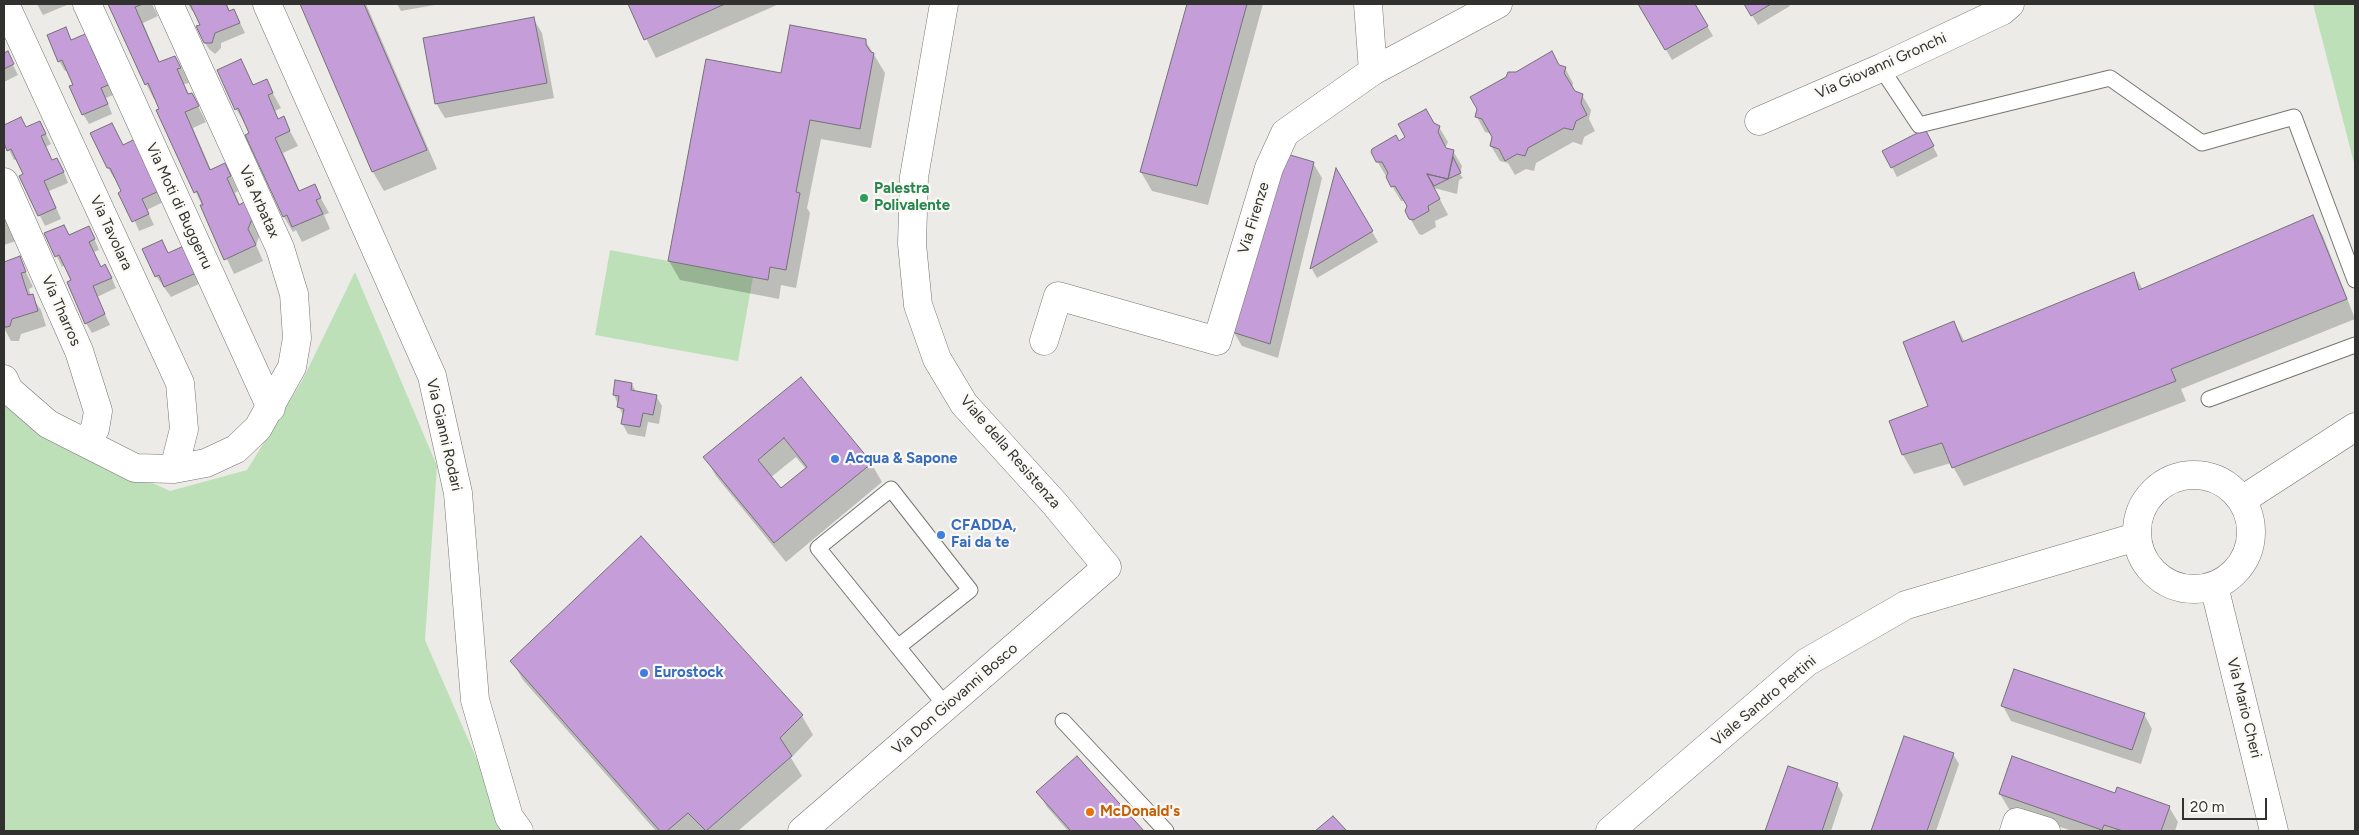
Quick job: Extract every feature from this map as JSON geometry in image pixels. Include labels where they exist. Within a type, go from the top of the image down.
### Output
[{"type":"street","name":"Via Tavolara","points":[[5,4],[180,383],[184,429],[174,469]]},
{"type":"street","name":"Via Moti di Buggerru","points":[[87,4],[271,408]]},
{"type":"street","name":"Via Arbatax","points":[[4,378],[9,390],[48,424],[135,468],[174,469],[206,464],[236,449],[258,428],[271,408],[292,367],[297,338],[294,294],[280,248],[168,4]]},
{"type":"street","name":"Via Gianni Rodari","points":[[267,4],[432,376],[458,493],[475,700],[509,817],[519,831]]},
{"type":"street","name":"Viale della Resistenza","points":[[944,4],[914,177],[912,244],[918,305],[937,359],[964,404],[1056,504],[1107,566]]},
{"type":"street","points":[[1368,4],[1373,71]]},
{"type":"street","name":"Via Firenze","points":[[1044,341],[1058,296],[1217,341],[1269,168],[1286,133],[1373,71],[1498,4]]},
{"type":"street","name":"Via Giovanni Gronchi","points":[[1759,120],[1881,68],[2006,7]]},
{"type":"street","name":"Via Tharros","points":[[4,182],[79,352],[98,411],[95,429],[85,442]]},
{"type":"street","points":[[2242,500],[2355,427]]},
{"type":"street","points":[[2190,474],[2205,475],[2219,480],[2232,489],[2242,500],[2251,524],[2249,550],[2235,572],[2214,586],[2199,589],[2184,588],[2170,584],[2157,576],[2147,565],[2140,552],[2136,537],[2137,522],[2146,501],[2161,484],[2175,477],[2190,474]]},
{"type":"street","name":"Viale Sandro Pertini","points":[[1610,831],[1807,662],[1906,605],[2136,537]]},
{"type":"street","name":"Via Don Giovanni Bosco","points":[[802,831],[1107,566]]},
{"type":"street","name":"Via Mario Cheri","points":[[2214,586],[2274,831]]},
{"type":"street","points":[[2016,827],[2046,831]]},
{"type":"lane","points":[[1881,68],[1919,125],[2110,78],[2202,142],[2294,117],[2355,280]]},
{"type":"lane","points":[[2209,399],[2355,345]]},
{"type":"lane","points":[[898,647],[970,590],[891,490],[818,548],[898,647],[946,706]]},
{"type":"lane","points":[[1063,721],[1166,831]]},
{"type":"green space","points":[[2313,4],[2355,4],[2355,167]]},
{"type":"green space","points":[[610,250],[753,277],[738,361],[595,335]]},
{"type":"green space","points":[[355,272],[437,466],[425,640],[508,831],[4,831],[4,404],[94,456],[170,491],[247,470],[302,381]]},
{"type":"building","points":[[108,4],[143,4],[135,7],[159,62],[175,56],[181,68],[177,69],[188,94],[192,93],[199,106],[185,112],[210,170],[225,163],[231,176],[227,178],[239,205],[244,202],[252,219],[248,229],[256,245],[224,260],[200,205],[203,205],[197,191],[194,193],[156,110],[159,109],[148,83],[145,85]]},
{"type":"building","points":[[190,4],[226,4],[229,11],[234,9],[240,23],[215,33],[212,43],[204,43],[196,26],[200,25]]},
{"type":"building","points":[[300,4],[364,4],[427,150],[372,172]]},
{"type":"building","points":[[628,4],[725,4],[644,40]]},
{"type":"building","points":[[1187,4],[1247,4],[1197,186],[1140,172]]},
{"type":"building","points":[[1638,4],[1695,4],[1708,26],[1665,50]]},
{"type":"building","points":[[1744,4],[1771,4],[1751,16]]},
{"type":"building","points":[[534,17],[547,83],[435,104],[423,38]]},
{"type":"building","points":[[790,25],[866,39],[866,45],[874,53],[860,129],[810,120],[796,192],[800,193],[786,270],[770,267],[768,280],[668,261],[706,59],[781,73]]},
{"type":"building","points":[[66,27],[71,40],[90,32],[91,47],[102,71],[107,69],[113,83],[101,88],[108,104],[82,115],[69,86],[73,85],[62,60],[58,62],[47,35]]},
{"type":"building","points":[[8,51],[14,64],[4,69],[4,53]]},
{"type":"building","points":[[1552,51],[1559,65],[1566,67],[1564,73],[1575,91],[1583,94],[1581,103],[1587,115],[1576,121],[1573,130],[1564,128],[1528,148],[1525,156],[1517,154],[1505,161],[1499,149],[1490,146],[1492,137],[1482,119],[1475,117],[1477,109],[1470,97],[1506,77],[1508,72],[1516,72]]},
{"type":"building","points":[[241,59],[253,85],[267,79],[273,93],[268,95],[278,119],[284,116],[290,131],[275,138],[299,191],[315,184],[321,198],[316,200],[323,214],[292,227],[287,215],[283,217],[245,135],[249,133],[238,108],[235,110],[217,70]]},
{"type":"building","points":[[1426,109],[1434,123],[1440,126],[1438,132],[1446,148],[1454,150],[1448,179],[1427,174],[1440,199],[1428,206],[1429,211],[1413,220],[1409,219],[1405,211],[1407,206],[1395,186],[1391,187],[1386,177],[1388,173],[1382,162],[1376,162],[1371,152],[1372,149],[1396,135],[1399,141],[1405,137],[1398,124]]},
{"type":"building","points":[[21,117],[26,127],[40,121],[46,134],[41,136],[52,160],[57,158],[64,172],[44,181],[56,208],[38,216],[19,176],[23,174],[11,149],[7,151],[4,143],[4,125]]},
{"type":"building","points":[[112,123],[123,145],[137,138],[163,189],[142,199],[149,214],[132,222],[118,193],[121,191],[110,168],[107,168],[90,133]]},
{"type":"building","points":[[1925,129],[1934,146],[1891,168],[1882,151]]},
{"type":"building","points":[[1287,154],[1314,162],[1270,344],[1232,332]]},
{"type":"building","points":[[1453,157],[1461,173],[1448,179]]},
{"type":"building","points":[[1336,168],[1373,231],[1310,269]]},
{"type":"building","points":[[1427,174],[1448,179],[1434,186]]},
{"type":"building","points":[[2313,215],[2347,299],[2171,369],[2176,381],[1952,468],[1942,443],[1902,455],[1889,421],[1928,406],[1903,342],[1954,321],[1962,342],[2134,272],[2139,290]]},
{"type":"building","points":[[64,225],[69,235],[89,226],[95,239],[89,242],[101,267],[105,264],[112,278],[93,286],[105,314],[85,324],[67,282],[71,280],[59,255],[55,257],[44,233]]},
{"type":"building","points":[[162,240],[168,253],[186,245],[196,273],[164,287],[159,275],[155,277],[142,249]]},
{"type":"building","points":[[20,256],[26,272],[21,273],[28,295],[33,294],[38,311],[12,319],[10,326],[4,327],[4,262]]},
{"type":"building","name":"Acqua & Sapone","points":[[801,377],[872,463],[774,543],[703,457]],"holes":[[[784,438],[807,467],[781,488],[758,460]]]},
{"type":"building","points":[[615,380],[632,383],[631,390],[657,395],[653,415],[643,413],[640,427],[621,424],[624,409],[617,407],[619,396],[613,395]]},
{"type":"building","name":"Eurostock","points":[[641,536],[803,715],[780,738],[792,756],[706,831],[688,813],[667,831],[660,831],[510,661]]},
{"type":"building","points":[[2014,669],[2145,713],[2132,750],[2001,706]]},
{"type":"building","points":[[1904,736],[1954,753],[1927,831],[1871,831]]},
{"type":"building","name":"McDonald's","points":[[1077,756],[1144,831],[1071,831],[1036,792]]},
{"type":"building","points":[[2012,756],[2115,793],[2117,787],[2170,806],[2161,831],[2123,831],[2104,825],[2102,830],[1999,794]]},
{"type":"building","points":[[1788,766],[1838,783],[1822,831],[1765,831]]},
{"type":"building","points":[[1333,816],[1347,831],[1315,831]]},
{"type":"place","name":"Palestra Polivalente","points":[[864,198]]},
{"type":"place","name":"Acqua & Sapone","points":[[835,459]]},
{"type":"place","name":"CFADDA, Fai da te","points":[[941,535]]},
{"type":"place","name":"Eurostock","points":[[644,673]]},
{"type":"place","name":"McDonald's","points":[[1090,812]]}]
